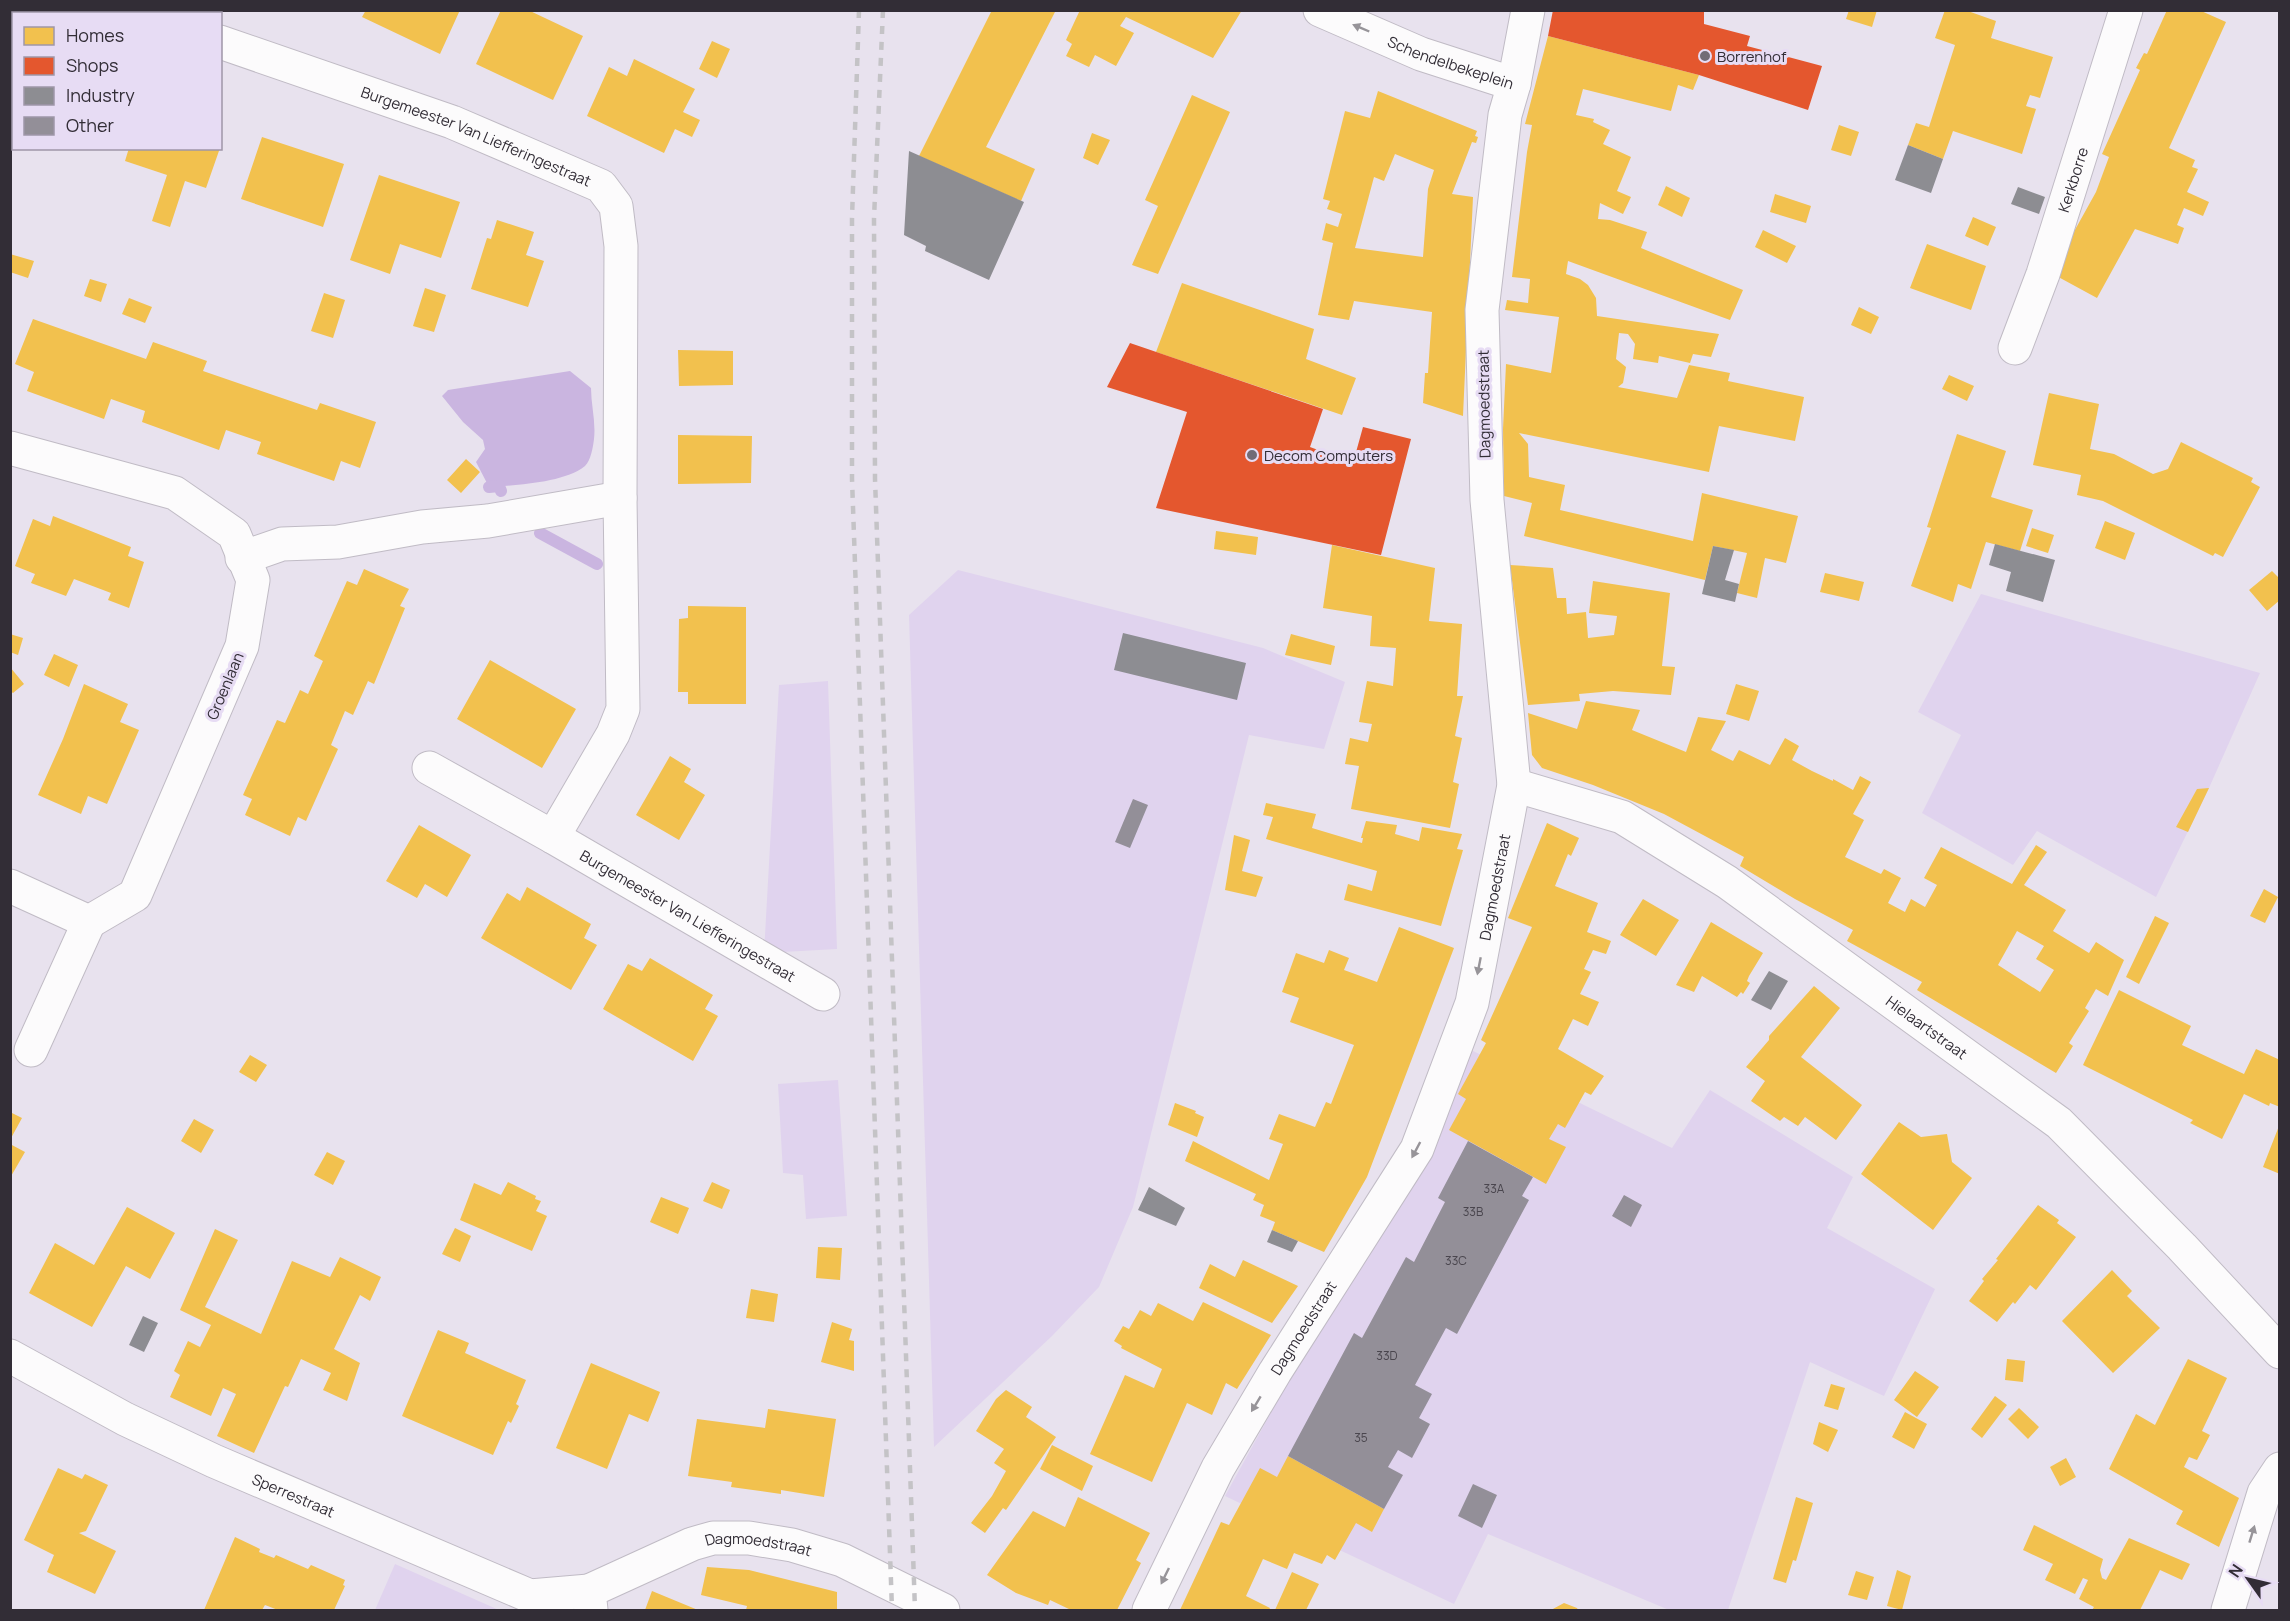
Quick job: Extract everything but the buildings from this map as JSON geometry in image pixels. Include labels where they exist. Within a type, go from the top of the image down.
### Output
[{"type":"street","points":[[91,10],[130,11]]},
{"type":"street","name":"Schendelbekeplein","points":[[1320,10],[1421,54],[1514,84],[1528,10]]},
{"type":"street","name":"Kerkborre","points":[[2015,348],[2043,274],[2126,10]]},
{"type":"street","name":"Burgemeester Van Liefferingestraat","points":[[222,43],[452,122],[601,186],[616,206],[621,246],[620,498],[623,709],[613,734],[553,837]]},
{"type":"street","name":"Dagmoedstraat","points":[[1149,1611],[1218,1468],[1275,1372],[1418,1149],[1472,1003],[1514,785],[1487,500],[1482,310],[1504,115],[1514,84]]},
{"type":"street","name":"Groenlaan","points":[[10,448],[175,492],[234,534],[253,580],[243,646],[135,895],[89,922]]},
{"type":"street","points":[[242,558],[282,544],[338,542],[422,527],[488,521],[620,498]]},
{"type":"street","name":"Burgemeester Van Liefferingestraat","points":[[429,768],[553,837],[823,994]]},
{"type":"street","name":"Hielaartstraat","points":[[1514,785],[1622,818],[1727,882],[2059,1123],[2182,1247],[2280,1352]]},
{"type":"street","points":[[10,886],[89,922],[31,1050]]},
{"type":"street","name":"Sperrestraat","points":[[10,1356],[125,1419],[214,1461],[530,1596],[590,1601]]},
{"type":"street","points":[[2228,1611],[2264,1492],[2280,1469]]},
{"type":"street","name":"Dagmoedstraat","points":[[590,1601],[692,1544],[713,1538],[749,1538],[792,1545],[842,1560],[943,1611]]},
{"type":"shaded area","points":[[570,371],[591,388],[594,433],[590,457],[585,466],[576,472],[553,480],[489,487],[476,462],[485,449],[483,440],[463,422],[442,396],[448,390]]},
{"type":"shaded area","points":[[958,570],[1263,648],[1345,682],[1324,749],[1249,735],[1133,1207],[1099,1287],[1052,1336],[934,1447],[909,615]]},
{"type":"shaded area","points":[[1981,594],[2260,673],[2209,788],[2156,897],[2037,831],[2013,865],[1922,813],[1961,735],[1918,712]]},
{"type":"shaded area","points":[[828,681],[837,949],[764,953],[779,685]]},
{"type":"shaded area","points":[[1471,1050],[1672,1148],[1710,1090],[1853,1177],[1827,1228],[1935,1289],[1884,1396],[1810,1362],[1728,1610],[1669,1610],[1488,1534],[1454,1604],[1225,1496]]},
{"type":"shaded area","points":[[838,1080],[847,1216],[806,1219],[803,1175],[783,1173],[778,1084]]},
{"type":"shaded area","points":[[395,1564],[499,1610],[375,1610]]},
{"type":"waterway","points":[[489,487],[499,486],[501,491]]},
{"type":"waterway","points":[[540,533],[597,564]]},
{"type":"railway","points":[[859,10],[852,218],[852,479],[892,1610]]},
{"type":"railway","points":[[883,10],[874,218],[875,479],[915,1610]]},
{"type":"place","name":"Borrenhof","points":[[1705,56]]},
{"type":"place","name":"Decom Computers","points":[[1252,455]]}]
